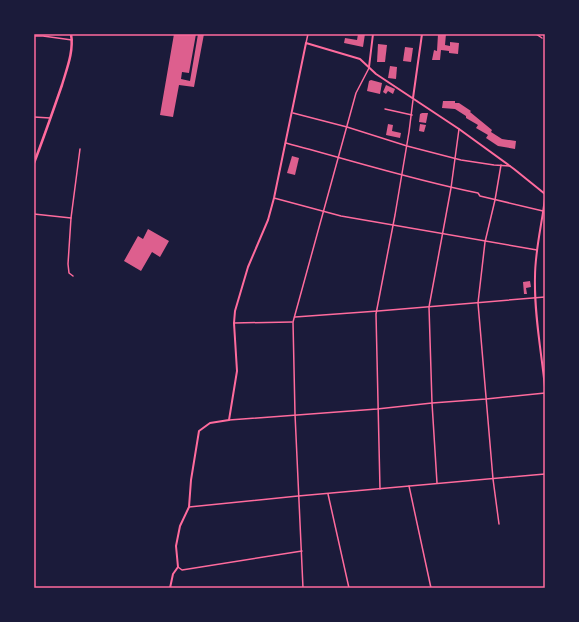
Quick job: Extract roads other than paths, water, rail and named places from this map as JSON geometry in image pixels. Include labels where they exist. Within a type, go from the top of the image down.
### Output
[{"type":"main road","points":[[34,163],[51,118],[67,68],[71,52],[71,34]]},
{"type":"street","points":[[229,420],[237,372],[234,323],[235,311],[248,267],[266,226],[274,198],[293,113],[308,34]]},
{"type":"street","points":[[303,588],[298,496],[293,322],[325,211],[356,93],[369,68],[373,34]]},
{"type":"street","points":[[380,489],[376,314],[378,311],[394,225],[407,146],[422,34]]},
{"type":"street","points":[[536,34],[542,38]]},
{"type":"street","points":[[34,36],[72,40]]},
{"type":"street","points":[[306,43],[360,59],[369,68],[459,129],[510,166],[545,194]]},
{"type":"street","points":[[385,109],[412,115]]},
{"type":"street","points":[[293,113],[454,158],[494,165],[510,166]]},
{"type":"street","points":[[34,117],[51,118]]},
{"type":"street","points":[[437,483],[432,403],[429,307],[451,188],[459,129]]},
{"type":"street","points":[[286,143],[402,176],[478,193],[480,196],[543,212]]},
{"type":"street","points":[[73,276],[69,273],[68,264],[71,218],[80,149]]},
{"type":"street","points":[[499,524],[493,479],[478,303],[485,242],[495,200],[501,165]]},
{"type":"street","points":[[274,198],[341,216],[537,250]]},
{"type":"street","points":[[545,198],[537,250],[535,277],[535,298],[545,387]]},
{"type":"street","points":[[34,214],[71,218]]},
{"type":"street","points":[[295,317],[545,297]]},
{"type":"street","points":[[234,323],[293,322]]},
{"type":"street","points":[[170,588],[173,574],[178,568],[176,546],[180,526],[189,507],[191,480],[199,431],[210,423],[295,414],[377,409],[545,393]]},
{"type":"street","points":[[189,507],[545,474]]},
{"type":"street","points":[[409,486],[432,588]]},
{"type":"street","points":[[328,494],[349,588]]},
{"type":"street","points":[[178,568],[182,570],[302,551]]}]
